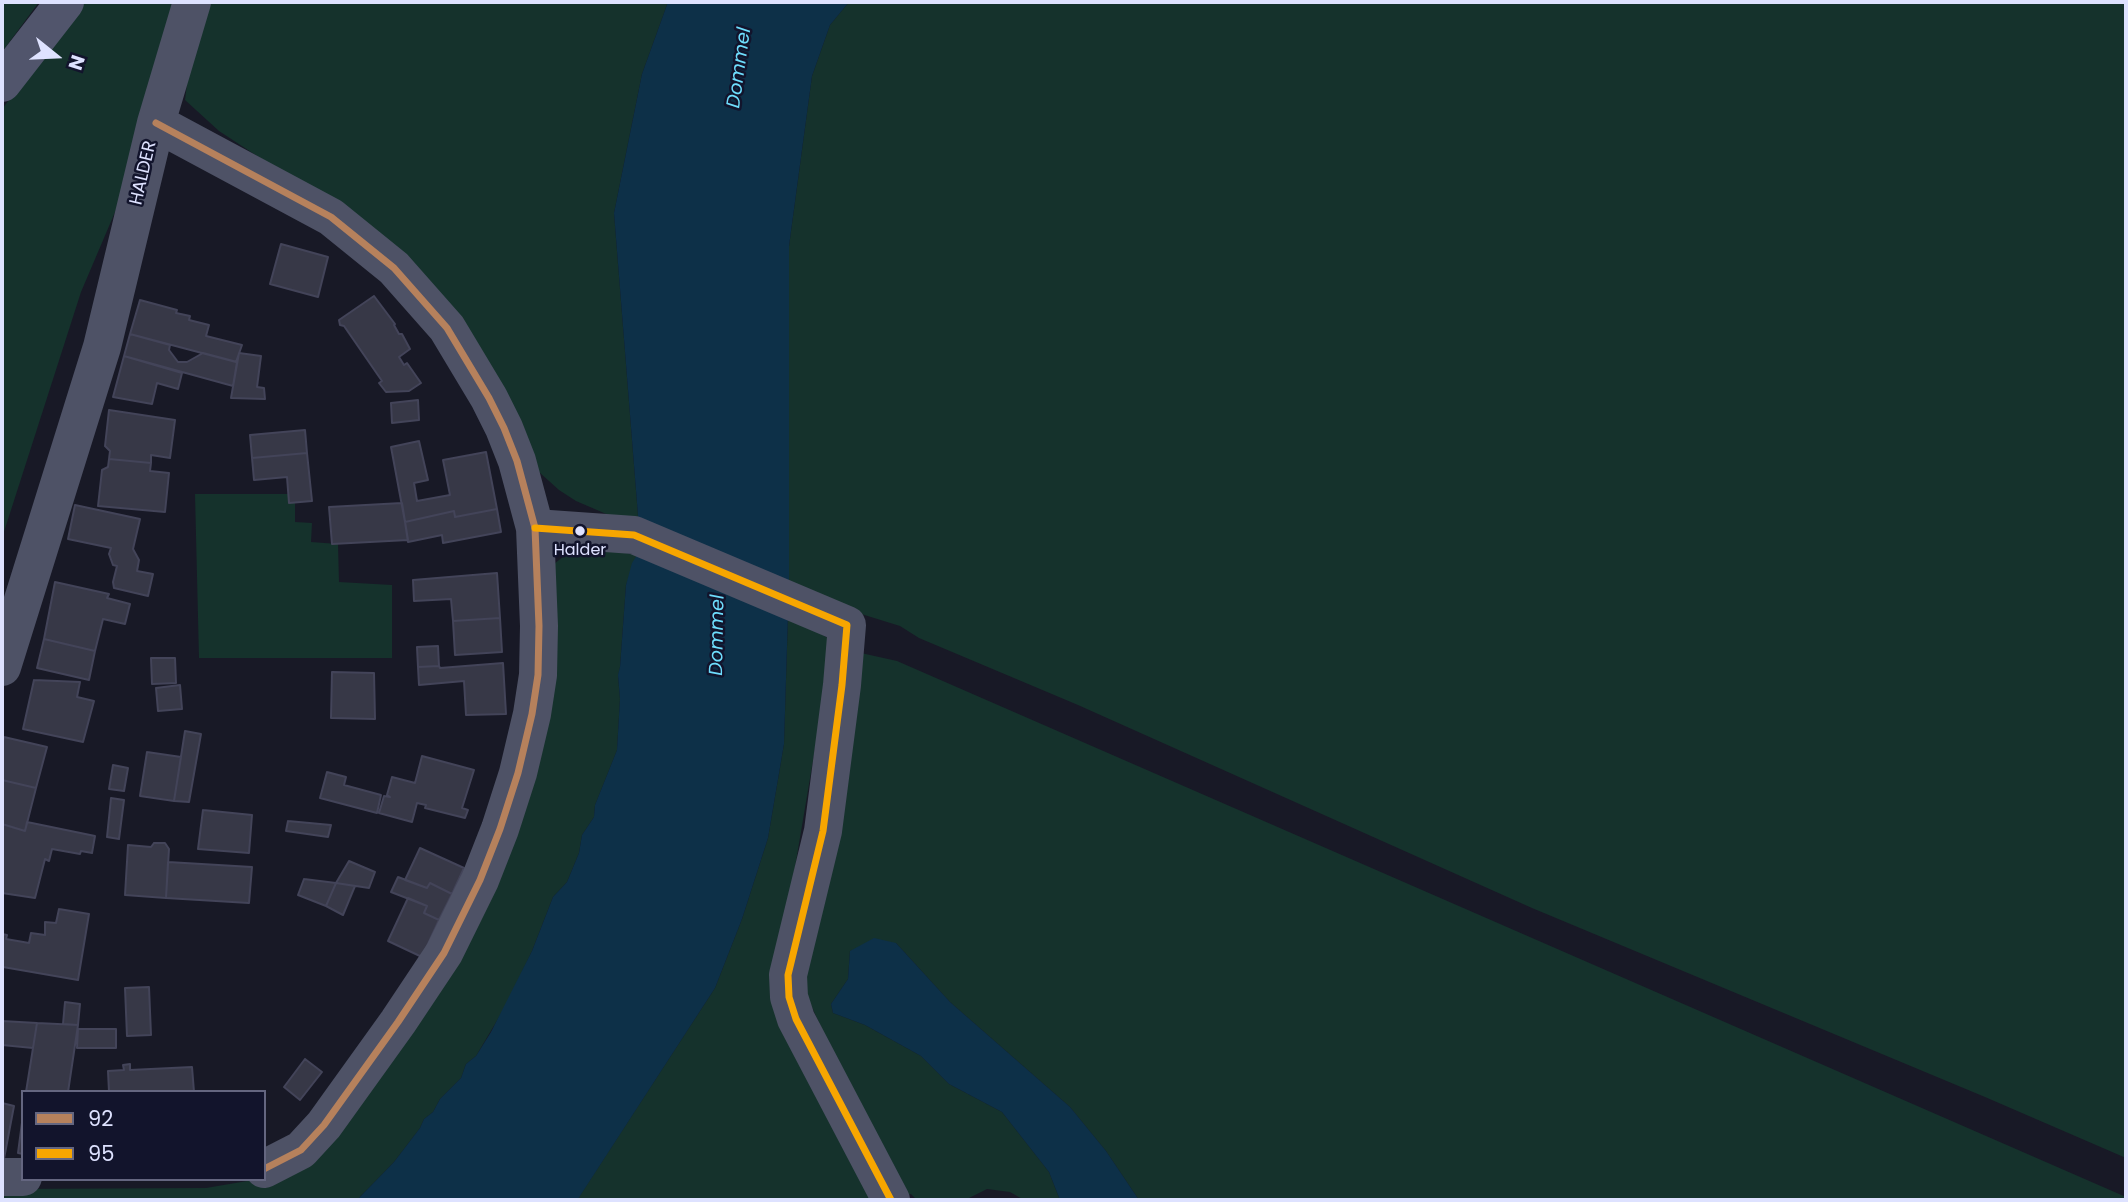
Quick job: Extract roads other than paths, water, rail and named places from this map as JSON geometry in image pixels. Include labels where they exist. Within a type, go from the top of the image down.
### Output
[{"type":"main road","points":[[2,83],[65,2]]},
{"type":"street","name":"HALDER","points":[[2,667],[103,347],[156,123],[192,2]]},
{"type":"street","name":"HALDER","points":[[156,123],[331,217],[394,268],[447,328],[504,428],[517,461],[535,528],[538,675],[518,773],[480,880],[444,953],[324,1125],[300,1150],[266,1168]]},
{"type":"street","points":[[535,528],[634,535],[835,620],[842,685],[823,831],[788,975],[789,997],[796,1019],[891,1200]]},
{"type":"street","points":[[2,1177],[21,1177]]},
{"type":"water","name":"Dommel","points":[[668,2],[849,2],[830,25],[812,76],[789,246],[789,582],[784,744],[768,838],[742,919],[715,988],[578,1199],[357,1200],[394,1162],[424,1119],[461,1078],[466,1064],[476,1056],[491,1032],[532,951],[553,897],[567,882],[579,853],[582,835],[594,817],[595,805],[617,750],[620,699],[618,675],[626,585],[637,555],[639,528],[614,213],[642,74]]},
{"type":"water","points":[[874,938],[896,943],[950,1002],[1070,1107],[1106,1151],[1139,1200],[1060,1200],[1049,1172],[1002,1112],[949,1084],[921,1056],[865,1025],[833,1013],[831,1004],[848,979],[850,951]]},
{"type":"place","name":"Halder","points":[[580,531]]}]
